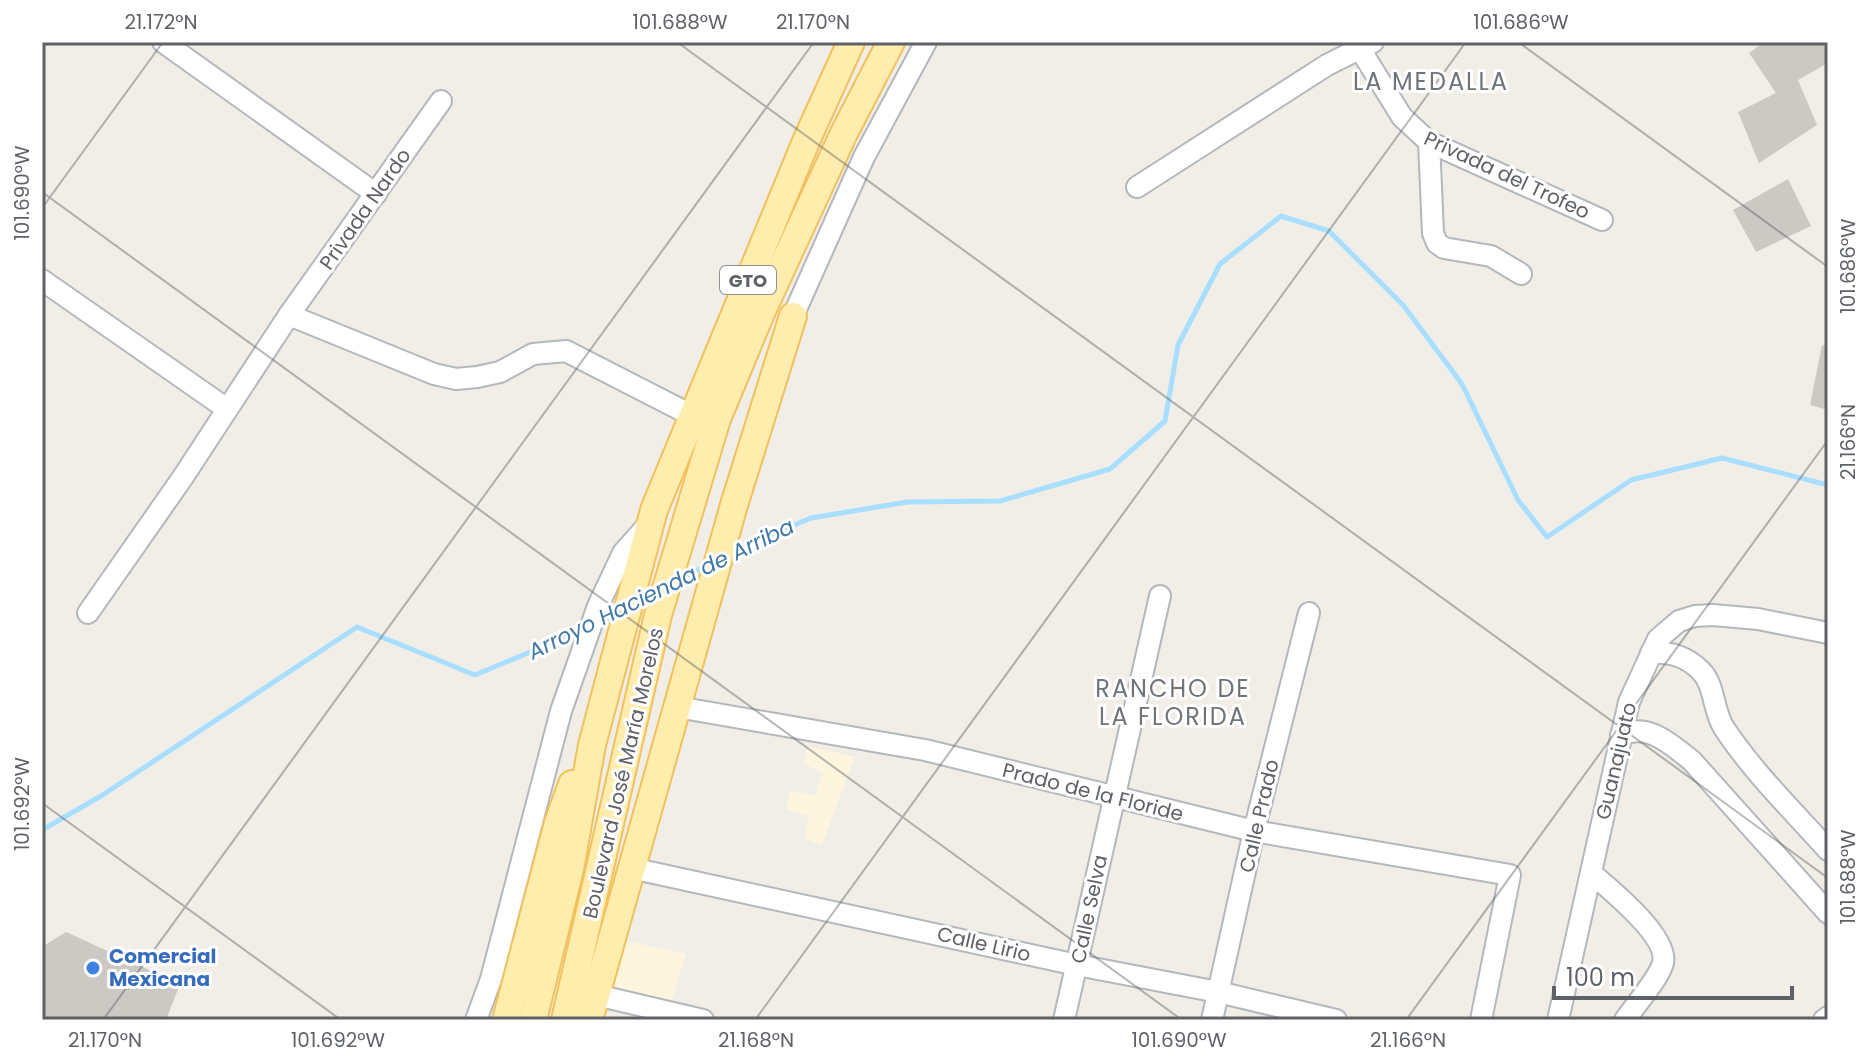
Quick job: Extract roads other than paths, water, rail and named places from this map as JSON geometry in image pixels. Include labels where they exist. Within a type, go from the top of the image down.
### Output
[{"type":"main road","name":"Boulevard José María Morelos","points":[[533,1020],[570,869],[592,745],[654,510],[691,415],[851,42]]},
{"type":"main road","name":"Boulevard José María Morelos","points":[[565,1020],[658,615],[697,480],[725,399],[761,313],[844,133],[891,42]]},
{"type":"main road","points":[[725,399],[793,316]]},
{"type":"main road","points":[[592,1008],[734,505],[793,316]]},
{"type":"main road","points":[[506,1020],[558,823],[572,783],[592,745]]},
{"type":"street","points":[[163,42],[376,194]]},
{"type":"street","points":[[793,316],[864,157],[926,42]]},
{"type":"street","name":"Privada del Trofeo","points":[[1137,187],[1327,65],[1366,46],[1402,117],[1429,142],[1602,220]]},
{"type":"street","name":"Privada Nardo","points":[[88,613],[289,315],[441,101]]},
{"type":"street","points":[[1429,142],[1433,233],[1437,243],[1444,248],[1491,256],[1521,274]]},
{"type":"street","points":[[42,280],[227,409]]},
{"type":"street","points":[[289,315],[421,369],[456,379],[500,372],[533,354],[566,351],[691,415]]},
{"type":"street","name":"Boulevard José María Morelos","points":[[476,1020],[491,979],[561,711],[598,606],[623,553],[652,520]]},
{"type":"street","name":"Calle Selva","points":[[1064,1020],[1160,596]]},
{"type":"street","name":"Calle Prado","points":[[1212,1020],[1254,831],[1309,613]]},
{"type":"street","name":"Guanajuato","points":[[1558,1020],[1633,691],[1666,630],[1679,621],[1695,616],[1731,616],[1828,633]]},
{"type":"street","points":[[1651,653],[1674,652],[1701,671],[1708,682],[1723,726],[1828,850]]},
{"type":"street","name":"Prado de la Floride","points":[[677,707],[925,750],[1254,831],[1510,875],[1481,1020]]},
{"type":"street","points":[[1621,735],[1631,731],[1650,734],[1673,745],[1692,761],[1828,913]]},
{"type":"street","name":"Calle Lirio","points":[[631,868],[1077,965],[1218,992],[1336,1020]]},
{"type":"street","points":[[1591,873],[1640,919],[1663,952],[1663,964],[1658,973],[1625,1020]]},
{"type":"street","points":[[592,1008],[703,1020]]},
{"type":"waterway","name":"Arroyo Hacienda de Arriba","points":[[730,552],[811,518],[907,502],[1000,501],[1110,469],[1165,421],[1178,345],[1220,264],[1281,216],[1329,231],[1403,305],[1462,384],[1518,500],[1547,537],[1631,480],[1722,458],[1828,485]]},
{"type":"waterway","name":"Arroyo Hacienda de Arriba","points":[[677,581],[707,565]]},
{"type":"waterway","name":"Arroyo Hacienda de Arriba","points":[[599,623],[619,612]]},
{"type":"waterway","name":"Arroyo Hacienda de Arriba","points":[[42,830],[101,796],[357,627],[475,675],[583,630]]},
{"type":"place","name":"Comercial Mexicana","points":[[93,968]]},
{"type":"district","name":"LA MEDALLA","points":[[1431,81]]},
{"type":"district","name":"RANCHO DE LA FLORIDA","points":[[1173,702]]}]
